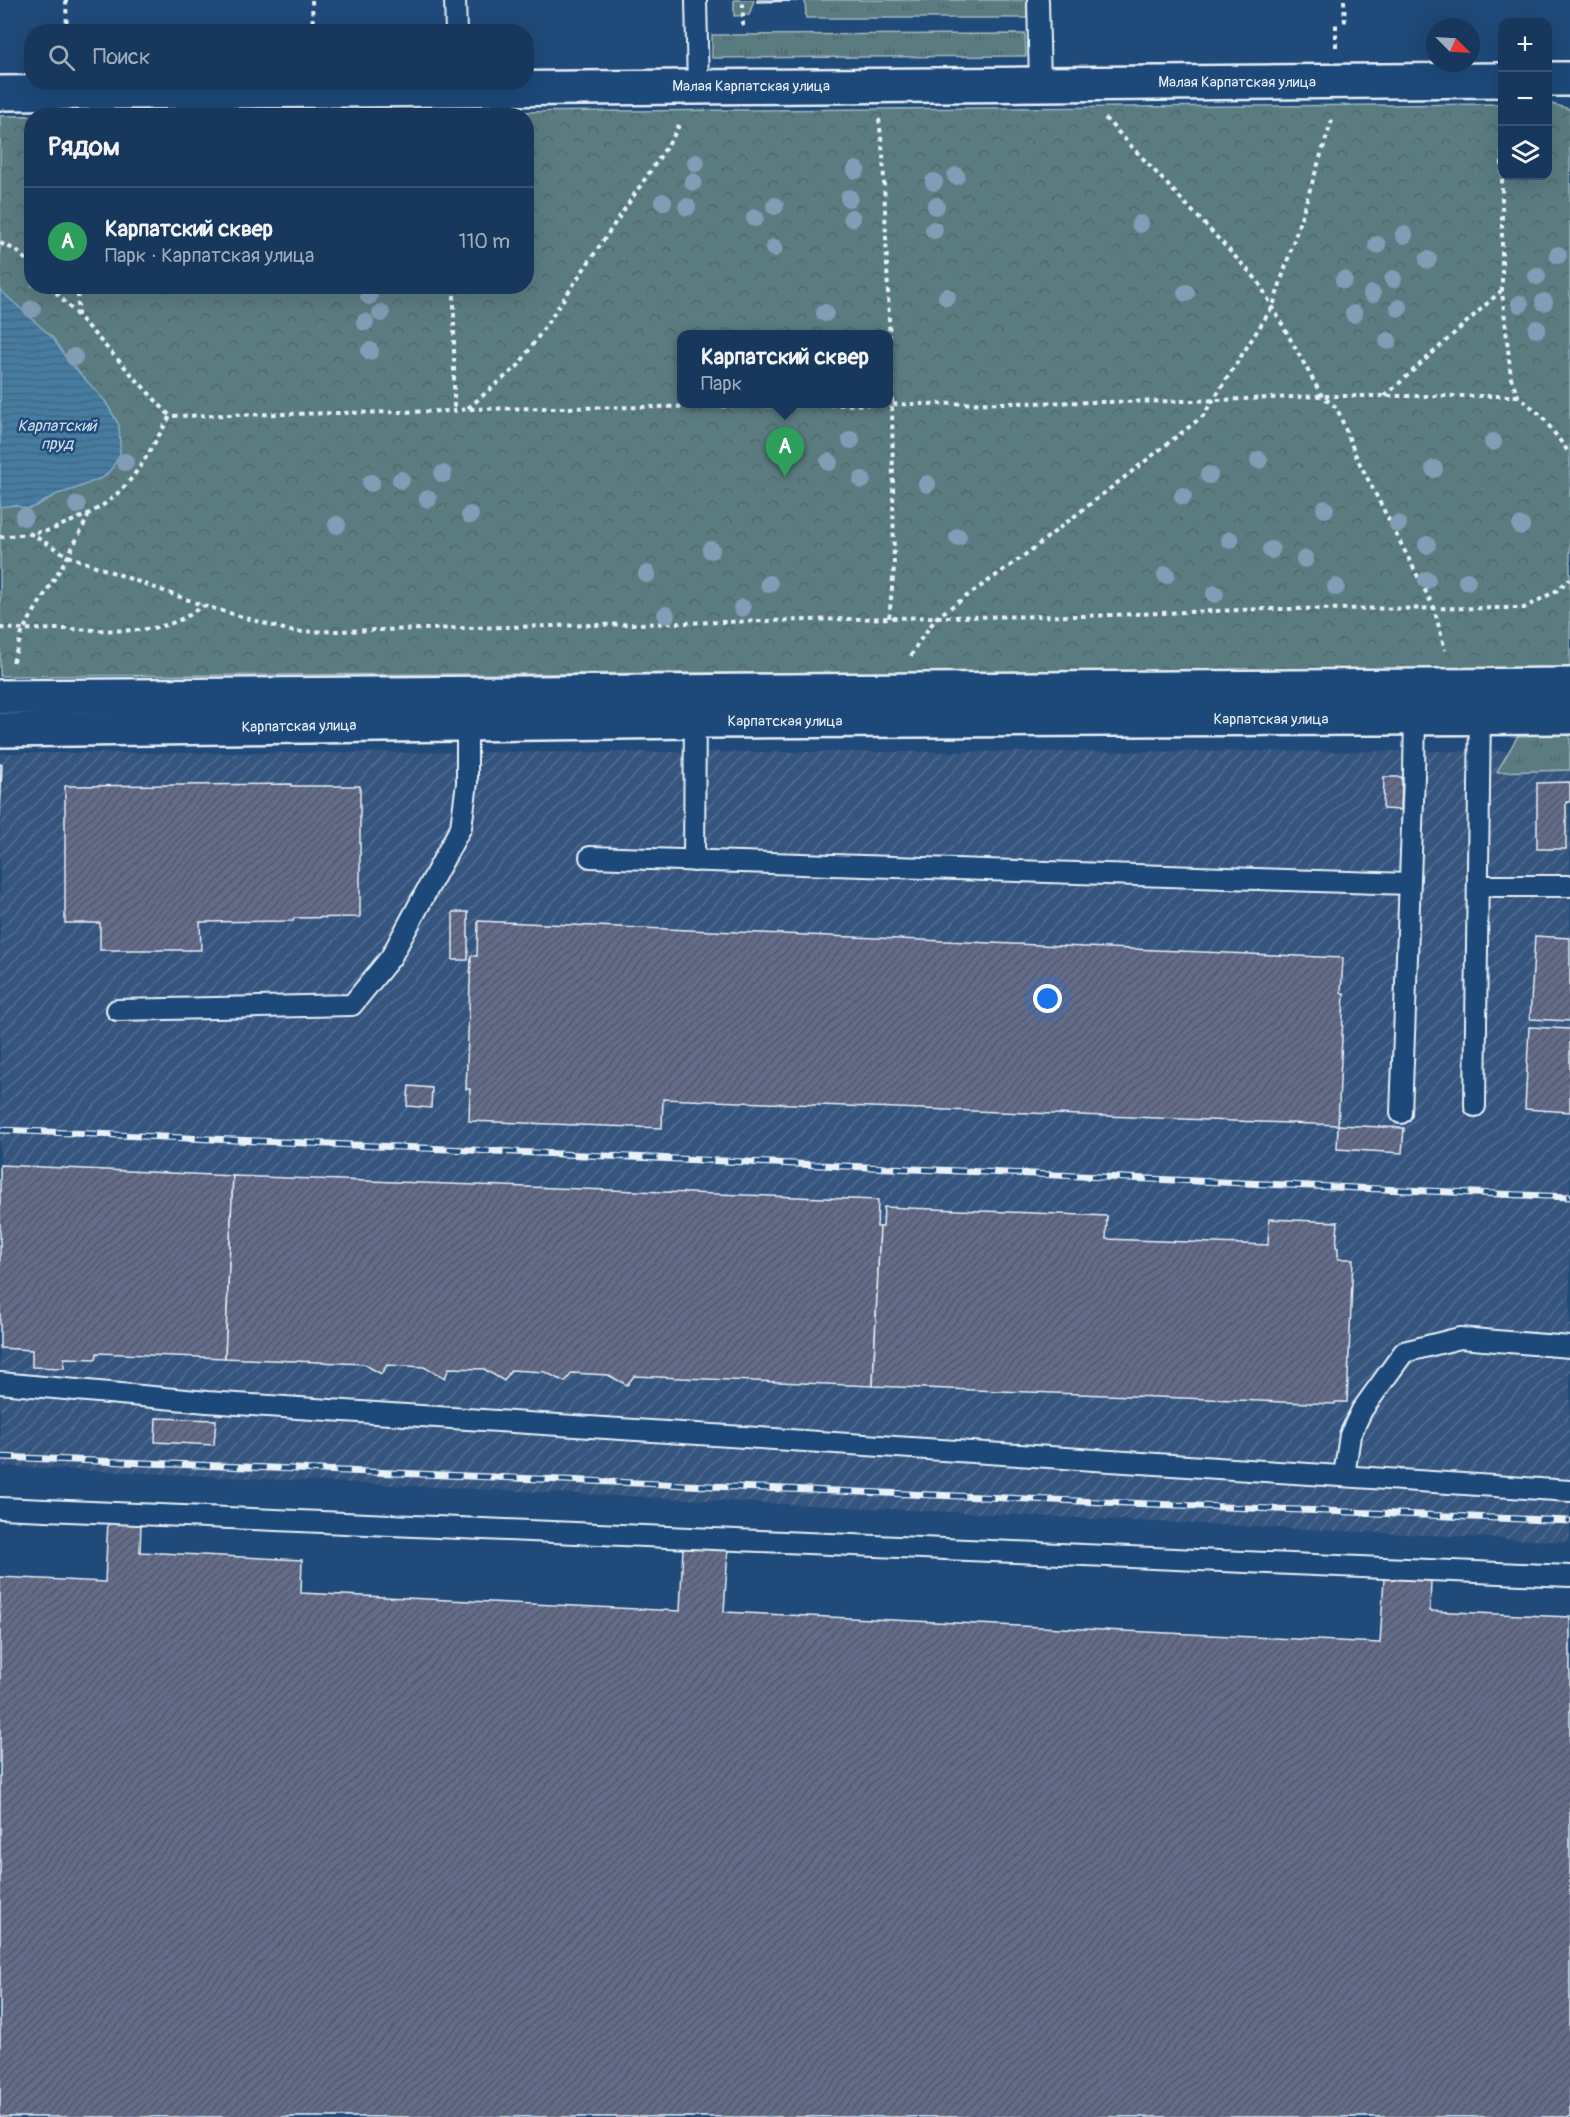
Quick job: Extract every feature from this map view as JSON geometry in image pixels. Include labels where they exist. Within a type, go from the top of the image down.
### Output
[{"type":"street","points":[[1552,79],[1570,79]]},
{"type":"street","name":"Малая Карпатская улица","points":[[534,86],[1498,80]]},
{"type":"street","name":"Малая Карпатская улица","points":[[0,93],[196,90]]},
{"type":"street","name":"Карпатская улица","points":[[695,706],[908,689],[1570,685]]},
{"type":"street","name":"Карпатская улица","points":[[1,697],[468,708],[695,706],[1415,719],[1570,717]]},
{"type":"street","name":"Карпатская улица","points":[[0,730],[468,708]]},
{"type":"lane","points":[[454,0],[456,24]]},
{"type":"lane","points":[[696,0],[699,87]]},
{"type":"lane","points":[[1038,0],[1040,84]]},
{"type":"lane","points":[[1401,1113],[1416,686]]},
{"type":"lane","points":[[1475,1106],[1480,686]]},
{"type":"lane","points":[[693,861],[695,706]]},
{"type":"lane","points":[[117,1010],[352,1005],[391,957],[462,827],[467,783],[468,708]]},
{"type":"lane","points":[[590,857],[1409,884]]},
{"type":"lane","points":[[1478,886],[1570,886]]},
{"type":"lane","points":[[1344,1476],[1350,1435],[1362,1410],[1404,1352],[1460,1338],[1570,1347]]},
{"type":"lane","points":[[0,1383],[207,1402],[1570,1491]]},
{"type":"lane","points":[[0,1508],[1570,1576]]},
{"type":"path","points":[[66,0],[67,24]]},
{"type":"path","points":[[312,0],[313,24]]},
{"type":"path","points":[[743,0],[743,26]]},
{"type":"path","points":[[1344,0],[1346,24]]},
{"type":"path","points":[[874,85],[884,154],[890,330]]},
{"type":"path","points":[[467,409],[519,365],[672,139],[699,87]]},
{"type":"path","points":[[908,689],[908,661],[937,617],[1021,558],[1203,416],[1273,306],[1334,111]]},
{"type":"path","points":[[1102,112],[1258,281],[1322,396],[1337,408],[1356,456],[1434,608],[1448,660]]},
{"type":"path","points":[[1502,126],[1502,291],[1511,378],[1518,396],[1541,415],[1570,454]]},
{"type":"path","points":[[0,243],[16,250],[24,258]]},
{"type":"path","points":[[1385,396],[1502,291]]},
{"type":"path","points":[[57,294],[170,416],[677,407]]},
{"type":"path","points":[[78,294],[78,317]]},
{"type":"path","points":[[454,294],[454,411]]},
{"type":"path","points":[[893,404],[1322,396],[1518,396]]},
{"type":"path","points":[[889,619],[894,567],[892,408]]},
{"type":"path","points":[[0,537],[47,531],[89,515],[107,504],[142,465],[170,416]]},
{"type":"path","points":[[1,697],[23,630],[68,556],[89,515]]},
{"type":"path","points":[[29,533],[68,556],[202,604],[294,632],[937,617],[1084,616],[1265,609],[1524,608],[1556,591],[1570,579]]},
{"type":"path","points":[[0,628],[114,631],[151,629],[177,622],[190,615],[202,604]]},
{"type":"shaded area","points":[[1570,751],[1570,1542],[0,1466],[0,753]]},
{"type":"green space","points":[[734,0],[754,0],[749,15],[734,16]]},
{"type":"green space","points":[[805,0],[1027,0],[1027,18],[806,18]]},
{"type":"green space","points":[[1025,34],[1026,56],[712,58],[712,35]]},
{"type":"green space","points":[[1498,104],[1498,180],[1552,180],[1552,104],[1570,109],[1570,668],[0,676],[0,116],[24,116],[24,294],[534,294],[534,112]]},
{"type":"green space","points":[[1520,732],[1570,732],[1570,770],[1497,772]]},
{"type":"water","name":"Карпатский пруд","points":[[0,290],[53,338],[66,358],[105,401],[119,425],[120,454],[104,477],[57,494],[26,509],[15,505],[0,507]]},
{"type":"building","points":[[757,0],[798,0],[798,1],[757,2]]},
{"type":"building","points":[[0,764],[2,765],[0,817]]},
{"type":"building","points":[[1384,777],[1402,777],[1401,810],[1383,809]]},
{"type":"building","points":[[1570,782],[1570,802],[1566,802],[1566,849],[1537,849],[1537,783]]},
{"type":"building","points":[[291,784],[291,786],[360,786],[360,917],[294,918],[293,921],[200,922],[201,950],[100,950],[100,923],[65,923],[65,786]]},
{"type":"building","points":[[453,912],[468,912],[468,960],[453,960]]},
{"type":"building","points":[[478,921],[1343,958],[1341,993],[1344,993],[1338,1125],[663,1099],[662,1128],[469,1121],[470,1089],[466,1089],[471,956],[477,956]]},
{"type":"building","points":[[1535,936],[1570,938],[1570,1021],[1530,1019]]},
{"type":"building","points":[[1529,1027],[1570,1029],[1570,1112],[1525,1109]]},
{"type":"building","points":[[409,1086],[432,1088],[431,1108],[407,1106]]},
{"type":"building","points":[[1338,1125],[1404,1128],[1402,1153],[1337,1149]]},
{"type":"building","points":[[0,1165],[233,1176],[225,1358],[97,1353],[96,1359],[64,1358],[64,1368],[32,1367],[32,1350],[0,1348]]},
{"type":"building","points":[[233,1176],[878,1200],[877,1227],[880,1227],[873,1386],[634,1376],[627,1385],[608,1375],[572,1373],[565,1382],[545,1372],[511,1370],[504,1381],[484,1369],[449,1368],[445,1378],[424,1367],[387,1365],[381,1374],[364,1364],[225,1358]]},
{"type":"building","points":[[884,1207],[1107,1216],[1106,1239],[1268,1245],[1269,1219],[1338,1222],[1336,1247],[1338,1248],[1338,1259],[1353,1259],[1347,1402],[1335,1402],[1335,1404],[873,1386],[880,1227],[883,1227]]},
{"type":"building","points":[[156,1418],[216,1420],[214,1445],[155,1442]]},
{"type":"building","points":[[108,1520],[141,1522],[140,1552],[302,1560],[301,1593],[680,1611],[683,1548],[728,1550],[724,1612],[1380,1643],[1384,1578],[1431,1580],[1430,1611],[1570,1617],[1570,2117],[0,2117],[0,1577],[105,1582]]},
{"type":"railway","points":[[0,1130],[1570,1197]]},
{"type":"railway","points":[[0,1457],[1570,1521]]},
{"type":"place","name":"Карпатский сквер","points":[[785,477]]}]
